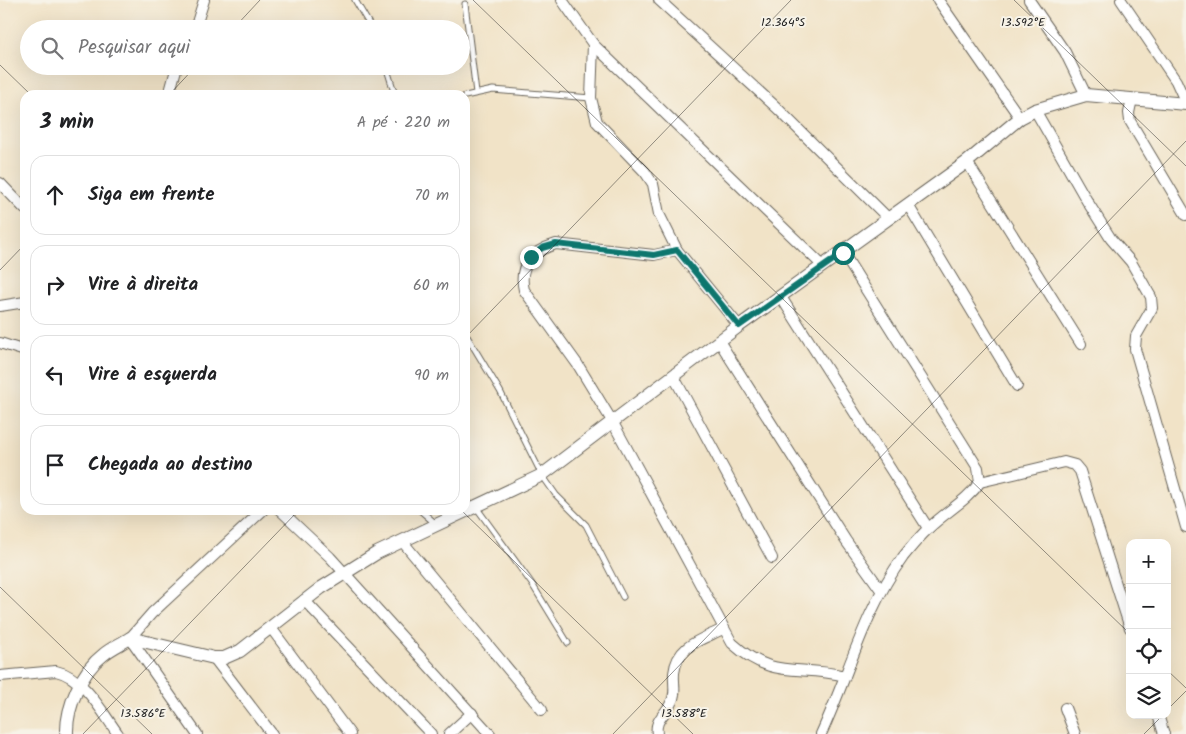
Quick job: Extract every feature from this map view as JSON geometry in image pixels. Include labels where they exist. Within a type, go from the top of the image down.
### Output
[{"type":"street","points":[[198,20],[204,0]]},
{"type":"street","points":[[562,0],[593,44],[823,266]]},
{"type":"street","points":[[659,0],[776,107],[888,218]]},
{"type":"street","points":[[938,0],[1020,118]]},
{"type":"street","points":[[1029,0],[1065,52],[1086,95]]},
{"type":"street","points":[[470,510],[542,475],[739,326],[843,253],[888,218],[908,206],[967,162],[1020,118],[1034,110],[1086,95],[1186,104],[1176,80],[1121,0]]},
{"type":"street","points":[[593,44],[591,98],[597,122],[645,172],[653,184],[660,214],[677,250],[739,326]]},
{"type":"street","points":[[170,90],[175,75]]},
{"type":"street","points":[[1132,99],[1129,113],[1130,121],[1186,215]]},
{"type":"street","points":[[1034,110],[1087,201],[1111,239],[1131,262],[1151,297],[1152,308],[1136,336],[1135,349],[1186,526]]},
{"type":"street","points":[[967,162],[1081,344]]},
{"type":"street","points":[[0,183],[20,205]]},
{"type":"street","points":[[908,206],[1017,386]]},
{"type":"street","points":[[677,250],[654,255],[556,244],[542,248],[531,257],[521,278],[524,290],[578,365],[612,421],[732,643],[748,658],[766,666],[845,676]]},
{"type":"street","points":[[843,253],[978,468],[980,482]]},
{"type":"street","points":[[782,297],[928,528]]},
{"type":"street","points":[[0,306],[20,303]]},
{"type":"street","points":[[719,341],[846,541],[882,590]]},
{"type":"street","points":[[0,343],[20,349]]},
{"type":"street","points":[[674,377],[772,558]]},
{"type":"street","points":[[821,734],[865,624],[882,590],[904,556],[928,528],[973,492],[980,482],[1064,462],[1075,465],[1080,471],[1126,615]]},
{"type":"street","points":[[67,734],[70,712],[80,684],[94,663],[104,654],[130,638],[152,613],[259,515]]},
{"type":"street","points":[[285,515],[344,572],[490,734]]},
{"type":"street","points":[[130,638],[214,658],[224,658],[240,652],[304,600],[344,572],[402,540],[457,515]]},
{"type":"street","points":[[402,540],[542,710]]},
{"type":"street","points":[[304,600],[430,734]]},
{"type":"street","points":[[271,628],[350,734]]},
{"type":"street","points":[[658,734],[658,722],[671,703],[676,688],[674,674],[677,658],[684,648],[723,629]]},
{"type":"street","points":[[130,638],[197,734]]},
{"type":"street","points":[[214,658],[272,734]]},
{"type":"street","points":[[0,676],[56,670],[62,672],[80,684],[118,734]]},
{"type":"street","points":[[1065,708],[1075,734]]},
{"type":"street","points":[[449,734],[472,713]]},
{"type":"street","points":[[1158,719],[1160,733]]},
{"type":"lane","points":[[355,0],[367,20]]},
{"type":"lane","points":[[465,4],[467,20]]},
{"type":"lane","points":[[470,44],[476,93]]},
{"type":"lane","points":[[389,75],[393,90]]},
{"type":"lane","points":[[470,95],[493,90],[591,98]]},
{"type":"lane","points":[[470,341],[500,391],[542,475],[556,495],[586,525],[623,596]]},
{"type":"lane","points":[[476,507],[528,578],[568,643]]},
{"type":"lane","points":[[426,515],[436,524]]},
{"type":"route","points":[[531,257],[542,248],[556,244],[606,248],[654,255],[677,250],[739,326],[843,253]]}]
